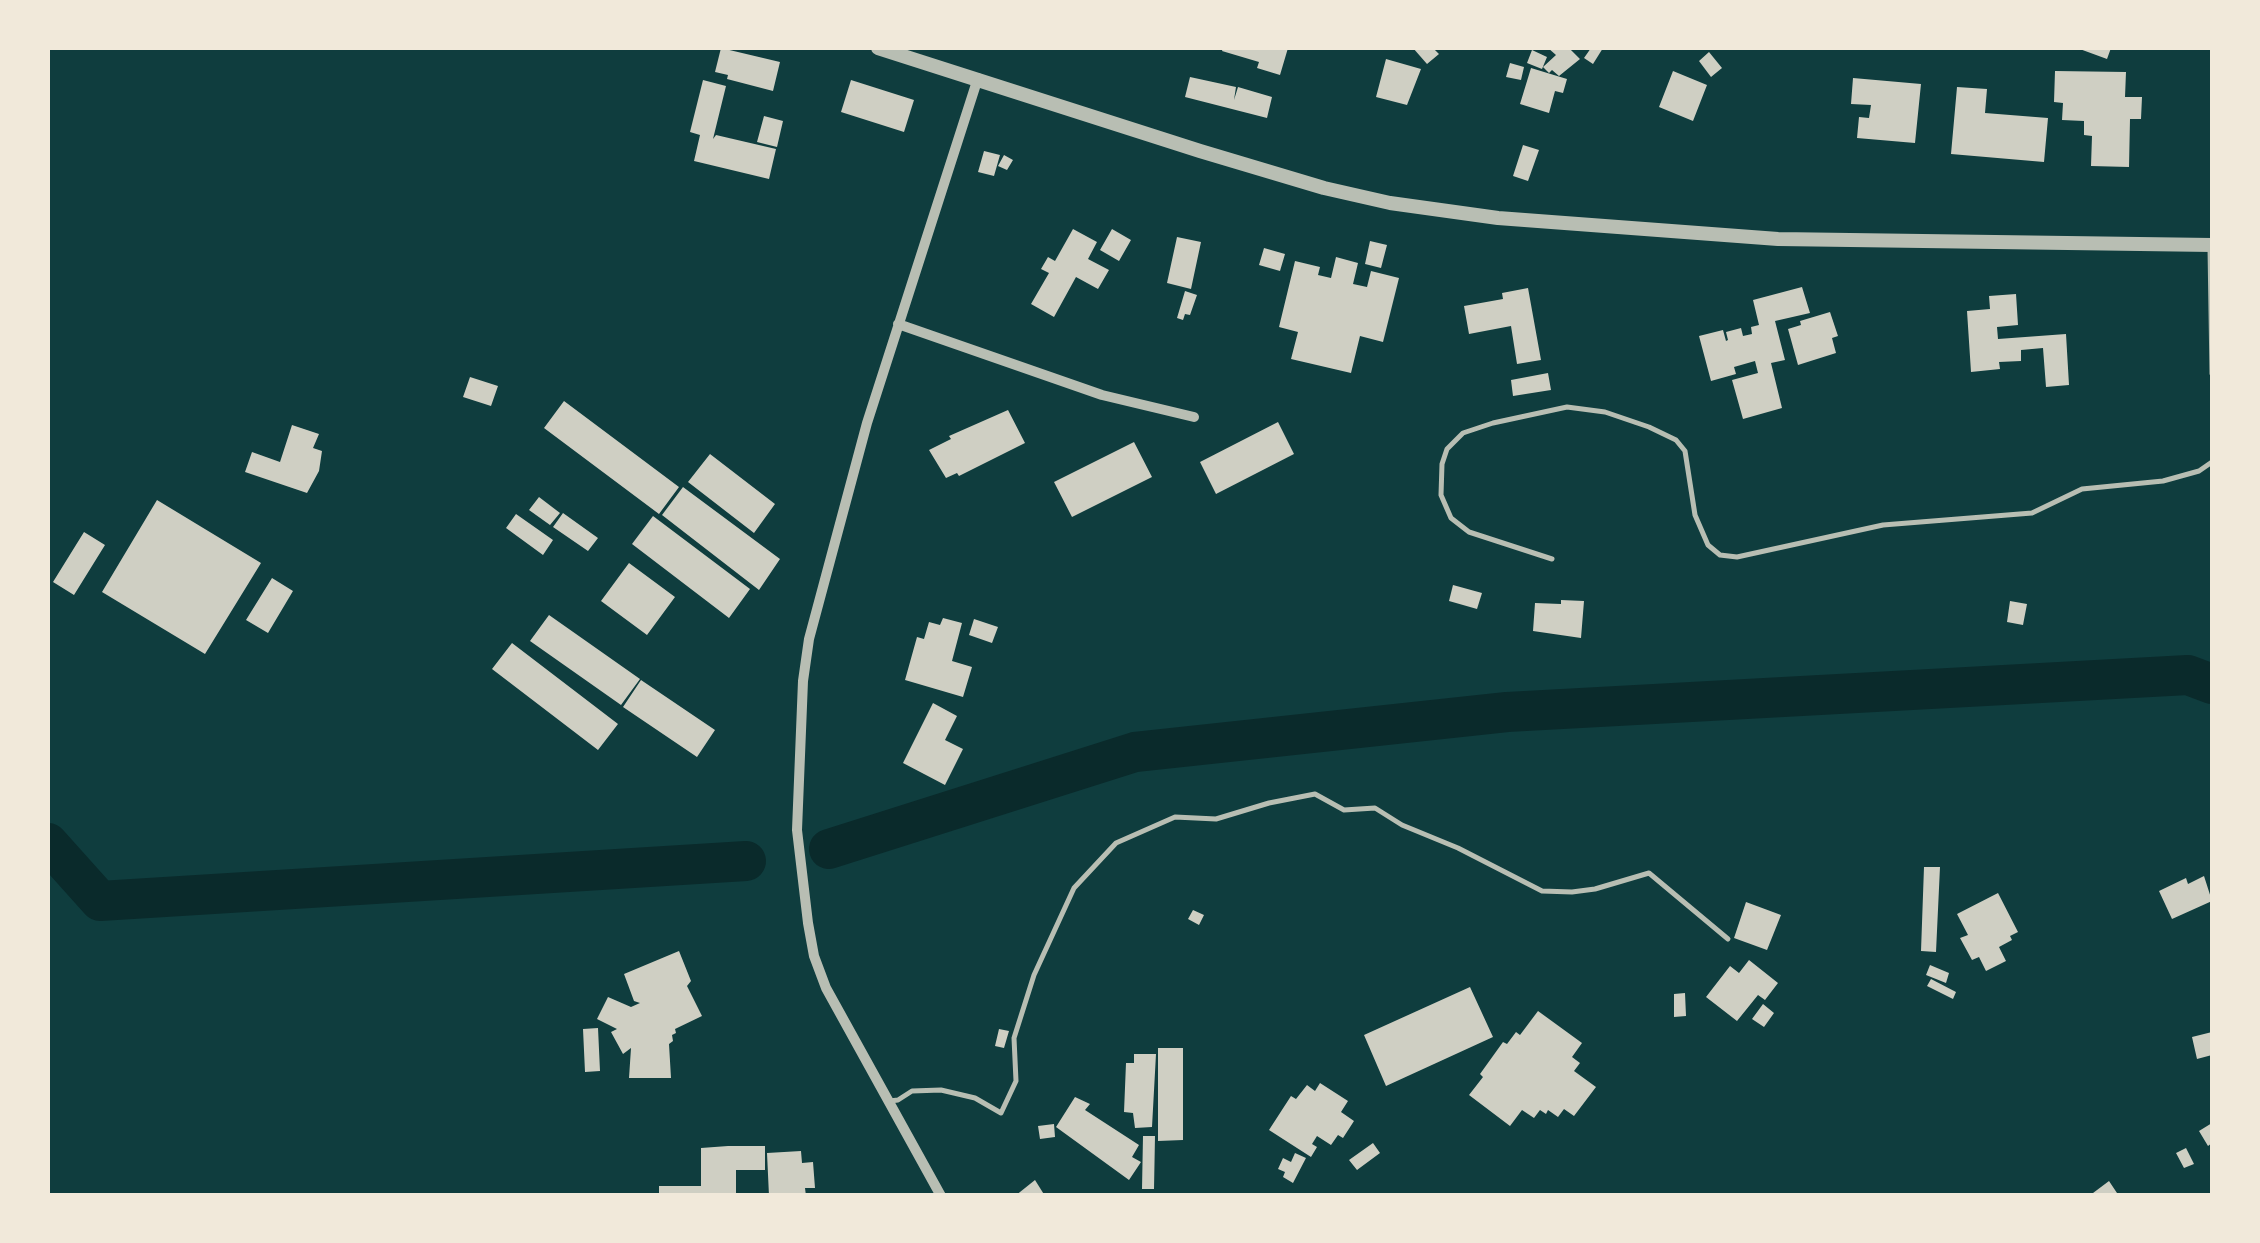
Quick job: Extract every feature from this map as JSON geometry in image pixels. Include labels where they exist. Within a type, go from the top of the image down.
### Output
[{"type":"street","points":[[878,48],[1324,188],[1498,218],[1741,236],[2211,245]]},
{"type":"street","points":[[941,1196],[826,988],[814,956],[797,830],[803,682],[809,639],[867,423],[978,78]]},
{"type":"street","points":[[898,324],[1102,395],[1194,418]]},
{"type":"lane","points":[[2211,245],[2212,374]]},
{"type":"lane","points":[[1552,559],[1469,532],[1451,518],[1442,496],[1442,464],[1447,450],[1463,433],[1567,408],[1605,412],[1649,427],[1676,440],[1685,452],[1695,515],[1708,545],[1720,555],[1737,557],[1883,524],[2032,513],[2082,489],[2163,481],[2199,471],[2212,462]]},
{"type":"lane","points":[[890,1101],[912,1091],[942,1090],[974,1098],[1001,1113],[1016,1081],[1012,1051],[1034,975],[1074,888],[1116,842],[1174,817],[1216,819],[1315,794],[1344,810],[1375,808],[1402,825],[1458,848],[1542,891],[1583,890],[1649,873],[1728,939]]},
{"type":"building","points":[[721,48],[780,62],[773,91],[715,72]]},
{"type":"building","points":[[1288,48],[1280,75],[1257,68],[1259,62],[1222,51]]},
{"type":"building","points":[[1413,48],[1433,48],[1439,54],[1427,64]]},
{"type":"building","points":[[1548,48],[1569,48],[1580,59],[1559,76],[1552,70],[1549,73],[1543,67],[1556,55]]},
{"type":"building","points":[[1591,48],[1603,48],[1593,64],[1584,58]]},
{"type":"building","points":[[2077,48],[2111,48],[2107,59]]},
{"type":"building","points":[[1532,50],[1547,57],[1542,69],[1527,63]]},
{"type":"building","points":[[1709,52],[1722,68],[1711,77],[1699,61]]},
{"type":"building","points":[[1386,59],[1421,69],[1407,105],[1376,97]]},
{"type":"building","points":[[1510,63],[1524,67],[1521,80],[1506,77]]},
{"type":"building","points":[[1531,68],[1567,79],[1563,93],[1555,91],[1549,113],[1520,104]]},
{"type":"building","points":[[1673,71],[1707,85],[1693,121],[1659,107]]},
{"type":"building","points":[[2055,71],[2126,72],[2125,97],[2142,97],[2141,119],[2130,119],[2129,167],[2091,166],[2092,136],[2084,135],[2084,121],[2062,120],[2063,103],[2054,102]]},
{"type":"building","points":[[1190,77],[1236,87],[1234,100],[1238,87],[1272,97],[1267,118],[1185,97]]},
{"type":"building","points":[[1853,78],[1921,84],[1915,143],[1857,138],[1859,117],[1869,118],[1871,105],[1851,104]]},
{"type":"building","points":[[703,80],[726,86],[713,139],[716,135],[776,149],[769,179],[694,161],[700,135],[690,132]]},
{"type":"building","points":[[851,80],[914,100],[904,132],[841,112]]},
{"type":"building","points":[[1957,87],[1987,89],[1985,113],[2048,118],[2044,162],[1951,154]]},
{"type":"building","points":[[764,116],[783,121],[777,147],[757,142]]},
{"type":"building","points":[[1523,145],[1539,150],[1528,181],[1513,176]]},
{"type":"building","points":[[984,151],[1000,155],[994,176],[978,172]]},
{"type":"building","points":[[1004,155],[1013,160],[1007,170],[998,166]]},
{"type":"building","points":[[1073,229],[1097,242],[1088,259],[1109,270],[1098,289],[1076,277],[1054,317],[1031,304],[1049,273],[1041,269],[1048,257],[1055,261]]},
{"type":"building","points":[[1112,229],[1131,240],[1119,261],[1100,250]]},
{"type":"building","points":[[1177,237],[1201,242],[1191,289],[1167,283]]},
{"type":"building","points":[[1370,241],[1387,245],[1381,268],[1365,264]]},
{"type":"building","points":[[1264,248],[1285,254],[1280,271],[1259,265]]},
{"type":"building","points":[[1336,257],[1358,263],[1353,284],[1367,287],[1371,271],[1399,278],[1383,342],[1360,336],[1351,373],[1291,359],[1298,332],[1279,327],[1295,261],[1320,267],[1318,275],[1331,278]]},
{"type":"building","points":[[1802,287],[1810,313],[1775,321],[1785,360],[1771,363],[1782,408],[1743,419],[1732,380],[1758,373],[1755,361],[1734,367],[1736,374],[1711,381],[1699,336],[1723,330],[1726,341],[1726,332],[1741,328],[1743,336],[1752,334],[1751,327],[1759,325],[1753,300]]},
{"type":"building","points":[[1528,288],[1541,360],[1517,364],[1511,326],[1469,334],[1464,306],[1503,299],[1502,293]]},
{"type":"building","points":[[1185,291],[1197,295],[1190,315],[1185,314],[1183,320],[1177,318]]},
{"type":"building","points":[[2016,294],[2018,325],[1997,327],[1998,339],[2066,334],[2069,385],[2046,387],[2043,348],[2021,350],[2021,361],[1999,362],[2000,369],[1971,372],[1967,311],[1990,309],[1989,296]]},
{"type":"building","points":[[1830,312],[1838,336],[1832,338],[1836,353],[1798,365],[1788,329]]},
{"type":"building","points":[[1548,373],[1551,390],[1513,396],[1511,380]]},
{"type":"building","points":[[470,377],[498,386],[491,406],[463,397]]},
{"type":"building","points":[[564,401],[679,487],[659,514],[544,428]]},
{"type":"building","points":[[1008,410],[1025,443],[959,476],[957,473],[946,478],[929,450],[951,439],[949,436]]},
{"type":"building","points":[[1278,422],[1294,454],[1216,494],[1200,462]]},
{"type":"building","points":[[292,425],[319,434],[313,448],[322,451],[319,471],[307,493],[245,472],[252,452],[280,462]]},
{"type":"building","points":[[1134,442],[1152,477],[1072,517],[1054,482]]},
{"type":"building","points":[[710,454],[775,504],[754,533],[688,482]]},
{"type":"building","points":[[683,487],[780,559],[759,590],[662,515]]},
{"type":"building","points":[[539,497],[560,513],[550,525],[529,510]]},
{"type":"building","points":[[157,500],[261,563],[205,654],[102,592]]},
{"type":"building","points":[[563,513],[598,538],[588,551],[553,527]]},
{"type":"building","points":[[516,514],[553,540],[543,555],[506,528]]},
{"type":"building","points":[[653,516],[750,589],[729,618],[632,544]]},
{"type":"building","points":[[84,532],[105,545],[74,595],[53,582]]},
{"type":"building","points":[[629,563],[675,597],[647,635],[601,601]]},
{"type":"building","points":[[272,578],[293,591],[268,633],[246,620]]},
{"type":"building","points":[[1453,585],[1482,593],[1477,609],[1449,601]]},
{"type":"building","points":[[1561,600],[1584,601],[1581,638],[1533,631],[1535,603],[1561,604]]},
{"type":"building","points":[[2010,601],[2027,604],[2023,625],[2007,622]]},
{"type":"building","points":[[549,615],[640,679],[621,705],[530,641]]},
{"type":"building","points":[[943,618],[962,623],[952,661],[972,667],[963,697],[905,680],[917,637],[924,639],[929,622],[940,625]]},
{"type":"building","points":[[974,619],[998,627],[992,643],[969,635]]},
{"type":"building","points":[[512,643],[618,724],[598,750],[492,669]]},
{"type":"building","points":[[641,680],[715,730],[697,757],[623,707]]},
{"type":"building","points":[[933,703],[957,716],[945,740],[963,749],[945,785],[903,763]]},
{"type":"building","points":[[1924,867],[1940,867],[1936,952],[1921,951]]},
{"type":"building","points":[[2204,876],[2212,901],[2172,919],[2159,891],[2186,878],[2188,884]]},
{"type":"building","points":[[1998,893],[2018,932],[1999,947],[2006,961],[1986,971],[1979,957],[1972,960],[1960,938],[1968,935],[1957,914]]},
{"type":"building","points":[[1746,902],[1781,915],[1767,950],[1734,938]]},
{"type":"building","points":[[1193,910],[1204,915],[1199,925],[1188,919]]},
{"type":"building","points":[[679,951],[691,981],[687,986],[702,1016],[675,1029],[672,1035],[671,1078],[629,1078],[631,1048],[623,1054],[611,1032],[617,1029],[597,1019],[608,997],[631,1007],[640,1003],[634,1001],[624,974]]},
{"type":"building","points":[[1749,960],[1778,983],[1765,1000],[1758,995],[1737,1021],[1706,997],[1730,966],[1739,973]]},
{"type":"building","points":[[1930,965],[1949,973],[1946,983],[1926,975]]},
{"type":"building","points":[[1931,979],[1956,992],[1953,999],[1927,986]]},
{"type":"building","points":[[1470,987],[1493,1037],[1386,1086],[1364,1035]]},
{"type":"building","points":[[1685,993],[1686,1016],[1674,1017],[1674,994]]},
{"type":"building","points":[[1763,1004],[1774,1013],[1764,1027],[1752,1019]]},
{"type":"building","points":[[1538,1011],[1582,1043],[1572,1057],[1580,1063],[1574,1071],[1596,1087],[1574,1116],[1564,1109],[1558,1117],[1540,1110],[1534,1118],[1522,1110],[1510,1126],[1469,1095],[1503,1042],[1507,1044],[1516,1032],[1520,1035]]},
{"type":"building","points":[[598,1028],[600,1071],[585,1072],[583,1029]]},
{"type":"building","points":[[999,1029],[1009,1031],[1004,1048],[995,1046]]},
{"type":"building","points":[[2212,1032],[2212,1055],[2197,1059],[2192,1037]]},
{"type":"building","points":[[1158,1048],[1183,1048],[1183,1140],[1158,1141]]},
{"type":"building","points":[[1134,1054],[1156,1054],[1152,1127],[1135,1128],[1133,1113],[1124,1112],[1126,1063],[1134,1063]]},
{"type":"building","points":[[1320,1083],[1348,1101],[1341,1112],[1354,1121],[1343,1138],[1338,1135],[1331,1145],[1317,1136],[1312,1144],[1317,1147],[1311,1157],[1269,1130],[1291,1096],[1296,1099],[1307,1085],[1315,1091]]},
{"type":"building","points":[[1075,1097],[1090,1104],[1085,1110],[1139,1145],[1132,1157],[1141,1162],[1129,1180],[1056,1127]]},
{"type":"building","points":[[2212,1123],[2212,1143],[2208,1146],[2199,1131]]},
{"type":"building","points":[[1054,1124],[1055,1137],[1040,1139],[1038,1126]]},
{"type":"building","points":[[1143,1136],[1155,1136],[1154,1189],[1142,1189]]},
{"type":"building","points":[[1373,1143],[1380,1153],[1357,1170],[1349,1160]]},
{"type":"building","points":[[765,1146],[765,1170],[736,1170],[736,1196],[659,1196],[659,1186],[701,1186],[701,1148]]},
{"type":"building","points":[[2186,1148],[2194,1164],[2184,1168],[2176,1153]]},
{"type":"building","points":[[801,1151],[802,1163],[813,1162],[815,1188],[805,1188],[806,1196],[769,1196],[767,1153]]},
{"type":"building","points":[[1295,1153],[1306,1158],[1293,1183],[1278,1169],[1283,1158],[1291,1162]]},
{"type":"building","points":[[1035,1180],[1045,1196],[1015,1196]]},
{"type":"building","points":[[2109,1181],[2119,1196],[2089,1196]]},
{"type":"waterway","points":[[829,849],[1135,752],[1507,712],[2188,675],[2212,684]]},
{"type":"waterway","points":[[48,843],[100,901],[746,861]]}]
